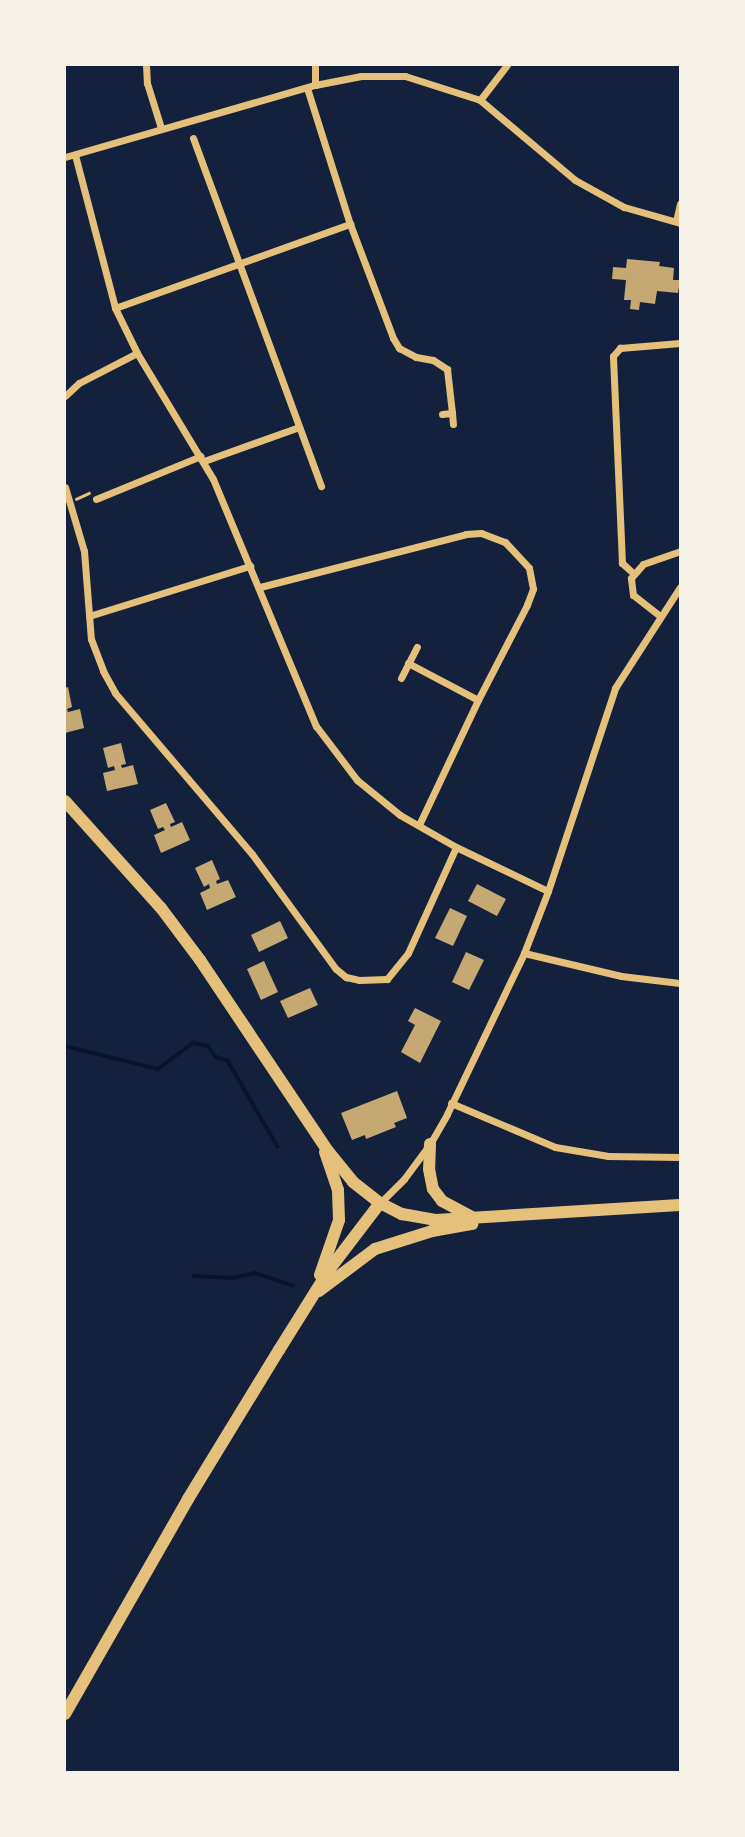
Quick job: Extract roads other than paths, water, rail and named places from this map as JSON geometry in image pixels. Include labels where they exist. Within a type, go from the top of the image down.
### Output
[{"type":"main road","points":[[65,801],[132,872],[200,960],[321,1140],[353,1182],[380,1203],[402,1213],[436,1220],[680,1205]]},
{"type":"main road","points":[[313,1295],[339,1220],[338,1190],[321,1140]]},
{"type":"main road","points":[[430,1144],[429,1169],[433,1189],[442,1201],[472,1217]]},
{"type":"main road","points":[[65,1714],[188,1499],[313,1295],[380,1203]]},
{"type":"main road","points":[[313,1295],[375,1249],[432,1231],[536,1213]]},
{"type":"street","points":[[146,65],[147,83],[161,128]]},
{"type":"street","points":[[315,65],[311,86],[350,224],[399,348],[416,357],[433,360],[447,369],[453,424]]},
{"type":"street","points":[[480,100],[507,65]]},
{"type":"street","points":[[65,157],[311,86],[361,76],[405,76],[480,100],[575,180],[624,207],[678,222],[680,203]]},
{"type":"street","points":[[193,138],[239,265],[249,284],[321,486]]},
{"type":"street","points":[[75,155],[116,308],[137,354],[203,458],[260,587],[316,726],[357,780],[400,815],[456,847],[548,891]]},
{"type":"street","points":[[116,308],[350,224]]},
{"type":"street","points":[[633,573],[622,563],[613,356],[620,348],[680,343]]},
{"type":"street","points":[[65,396],[79,383],[137,354]]},
{"type":"street","points":[[442,414],[452,413]]},
{"type":"street","points":[[96,499],[203,458],[299,427]]},
{"type":"street","points":[[65,486],[85,551],[89,616],[96,655],[115,693],[252,854],[325,958],[346,977],[373,982],[387,979],[408,953],[456,847]]},
{"type":"street","points":[[260,587],[466,534],[481,533],[505,542],[529,568],[533,589],[419,825]]},
{"type":"street","points":[[660,616],[633,595],[630,585],[633,573],[643,564],[680,551]]},
{"type":"street","points":[[89,616],[250,566]]},
{"type":"street","points":[[380,1203],[400,1184],[430,1144],[451,1103],[524,953],[548,891],[615,688],[680,587]]},
{"type":"street","points":[[401,678],[417,647]]},
{"type":"street","points":[[408,663],[478,700]]},
{"type":"street","points":[[524,953],[621,976],[680,983]]},
{"type":"street","points":[[451,1103],[555,1147],[608,1156],[680,1157]]},
{"type":"waterway","points":[[65,1046],[158,1069],[193,1043],[208,1046],[216,1057],[228,1061],[278,1147]]},
{"type":"waterway","points":[[194,1276],[232,1278],[255,1273],[293,1285]]}]
